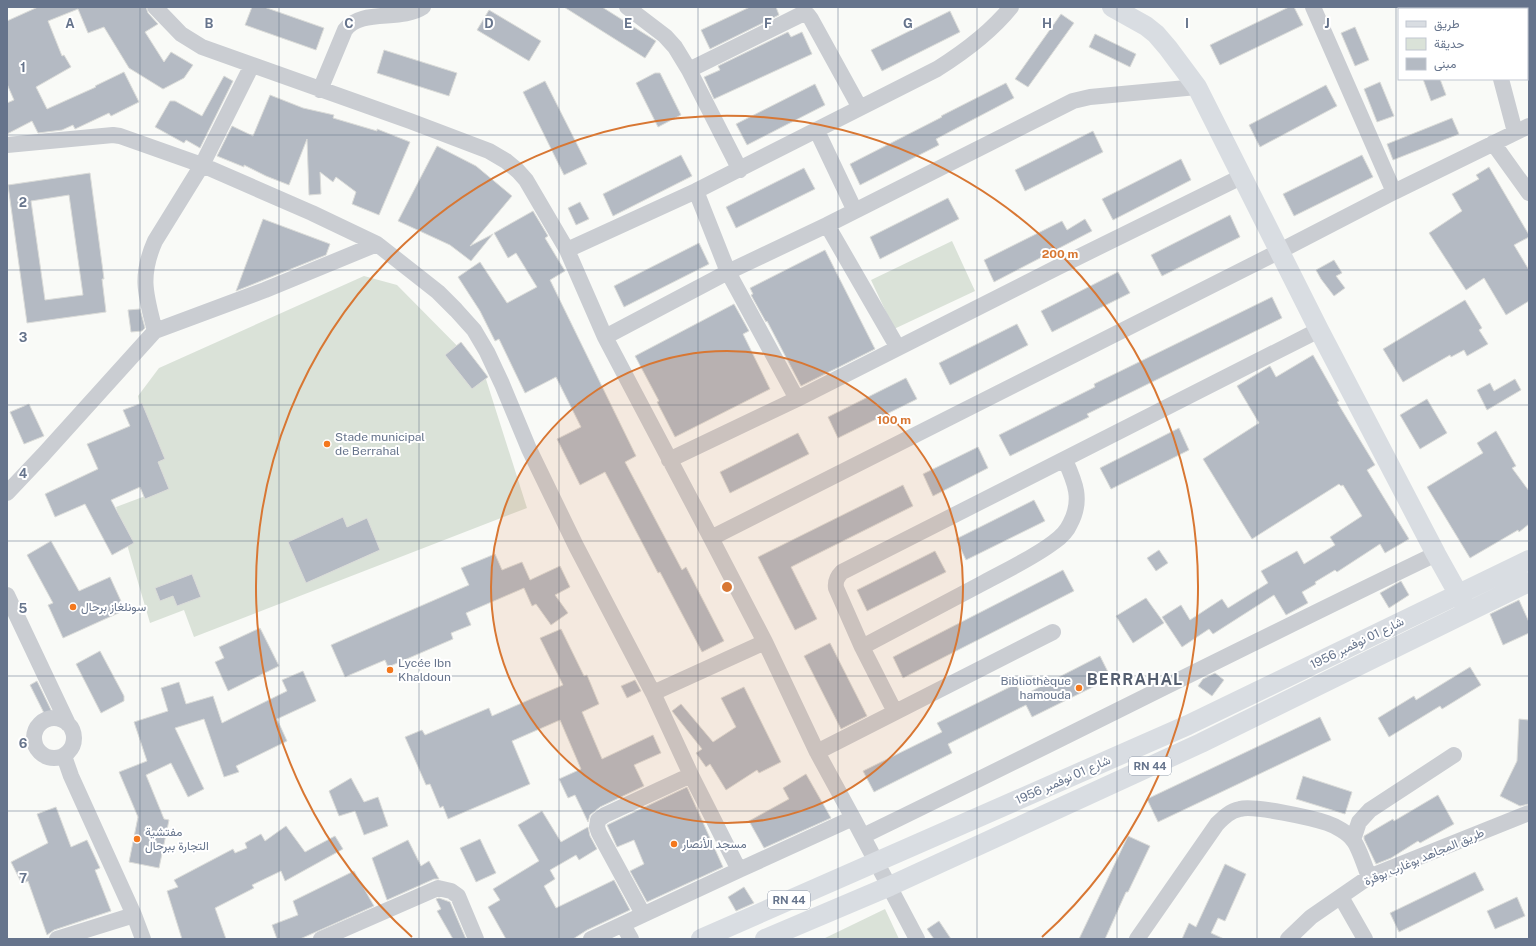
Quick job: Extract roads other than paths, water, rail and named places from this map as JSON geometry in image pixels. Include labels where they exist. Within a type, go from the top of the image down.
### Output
[{"type":"main road","points":[[1112,7],[1146,26],[1156,34],[1197,87],[1319,330],[1436,554],[1468,611]]},
{"type":"main road","name":"شارع 01 نوفمبر 1956","points":[[701,939],[1188,725],[1529,560]]},
{"type":"main road","name":"شارع 01 نوفمبر 1956","points":[[765,939],[890,886],[1201,743],[1529,582]]},
{"type":"street","points":[[155,7],[181,34],[202,47],[489,151],[506,161],[526,180],[567,250],[605,337],[765,642],[817,752],[877,861],[917,939]]},
{"type":"street","points":[[320,90],[345,30],[350,24],[367,18],[407,14],[423,7]]},
{"type":"street","points":[[627,7],[665,36],[675,47],[689,70],[740,170]]},
{"type":"street","points":[[567,250],[740,170],[937,69],[964,52],[1005,15],[1011,7]]},
{"type":"street","points":[[1313,7],[1394,192]]},
{"type":"street","points":[[689,70],[804,14],[808,15],[811,19],[860,108]]},
{"type":"street","points":[[155,331],[146,297],[145,280],[150,253],[155,241],[202,165],[252,65]]},
{"type":"street","points":[[711,538],[1280,252],[1394,192],[1522,129],[1501,80]]},
{"type":"street","points":[[605,337],[728,272],[827,225],[1073,101],[1197,87]]},
{"type":"street","points":[[817,131],[855,211]]},
{"type":"street","points":[[7,144],[113,135],[127,138],[202,165],[312,213],[377,244],[438,292],[474,330],[488,352],[528,449],[576,546],[653,693],[691,775],[738,870]]},
{"type":"street","points":[[1493,143],[1529,193]]},
{"type":"street","points":[[669,460],[797,399],[1056,268],[1241,177]]},
{"type":"street","points":[[696,191],[728,272],[797,399]]},
{"type":"street","points":[[827,225],[898,348]]},
{"type":"street","points":[[7,494],[49,450],[155,331],[265,290],[377,244]]},
{"type":"street","points":[[895,712],[862,647],[836,588],[835,582],[842,572],[1319,330]]},
{"type":"street","points":[[862,647],[1022,562],[1055,542],[1070,525],[1077,503],[1074,480],[1065,460]]},
{"type":"street","points":[[863,836],[1436,554]]},
{"type":"street","points":[[7,595],[68,724]]},
{"type":"street","points":[[817,752],[1054,632]]},
{"type":"street","points":[[653,693],[765,642]]},
{"type":"street","points":[[50,718],[63,720],[72,729],[74,741],[69,752],[64,756],[50,758],[44,756],[38,751],[34,738],[35,731],[38,725],[50,718]]},
{"type":"street","points":[[1353,840],[1359,822],[1370,810],[1454,755]]},
{"type":"street","points":[[64,756],[71,776],[134,915],[143,939]]},
{"type":"street","points":[[643,914],[599,833],[597,827],[598,820],[605,815],[691,775]]},
{"type":"street","points":[[1137,939],[1217,824],[1226,815],[1238,809],[1258,809],[1319,821],[1336,827],[1353,840],[1369,877]]},
{"type":"street","name":"طريق المجاهد بوغارب بوقرة","points":[[1288,939],[1311,917],[1369,877],[1529,813]]},
{"type":"street","points":[[591,939],[853,818]]},
{"type":"street","points":[[321,939],[438,888],[451,890],[458,896],[476,939]]},
{"type":"street","points":[[1341,897],[1365,939]]},
{"type":"street","points":[[57,939],[134,915]]},
{"type":"street","points":[[623,925],[630,939]]},
{"type":"place","name":"Stade municipal de Berrahal","points":[[327,444]]},
{"type":"place","name":"سونلغاز برحال","points":[[73,607]]},
{"type":"place","name":"Lycée Ibn Khaldoun","points":[[390,670]]},
{"type":"place","name":"Bibliothèque hamouda","points":[[1079,688]]},
{"type":"place","name":"مفتشية التجارة ببرحال","points":[[137,839]]},
{"type":"place","name":"مسجد الأنصار","points":[[674,844]]},
{"type":"district","name":"BERRAHAL","points":[[1135,679]]}]
